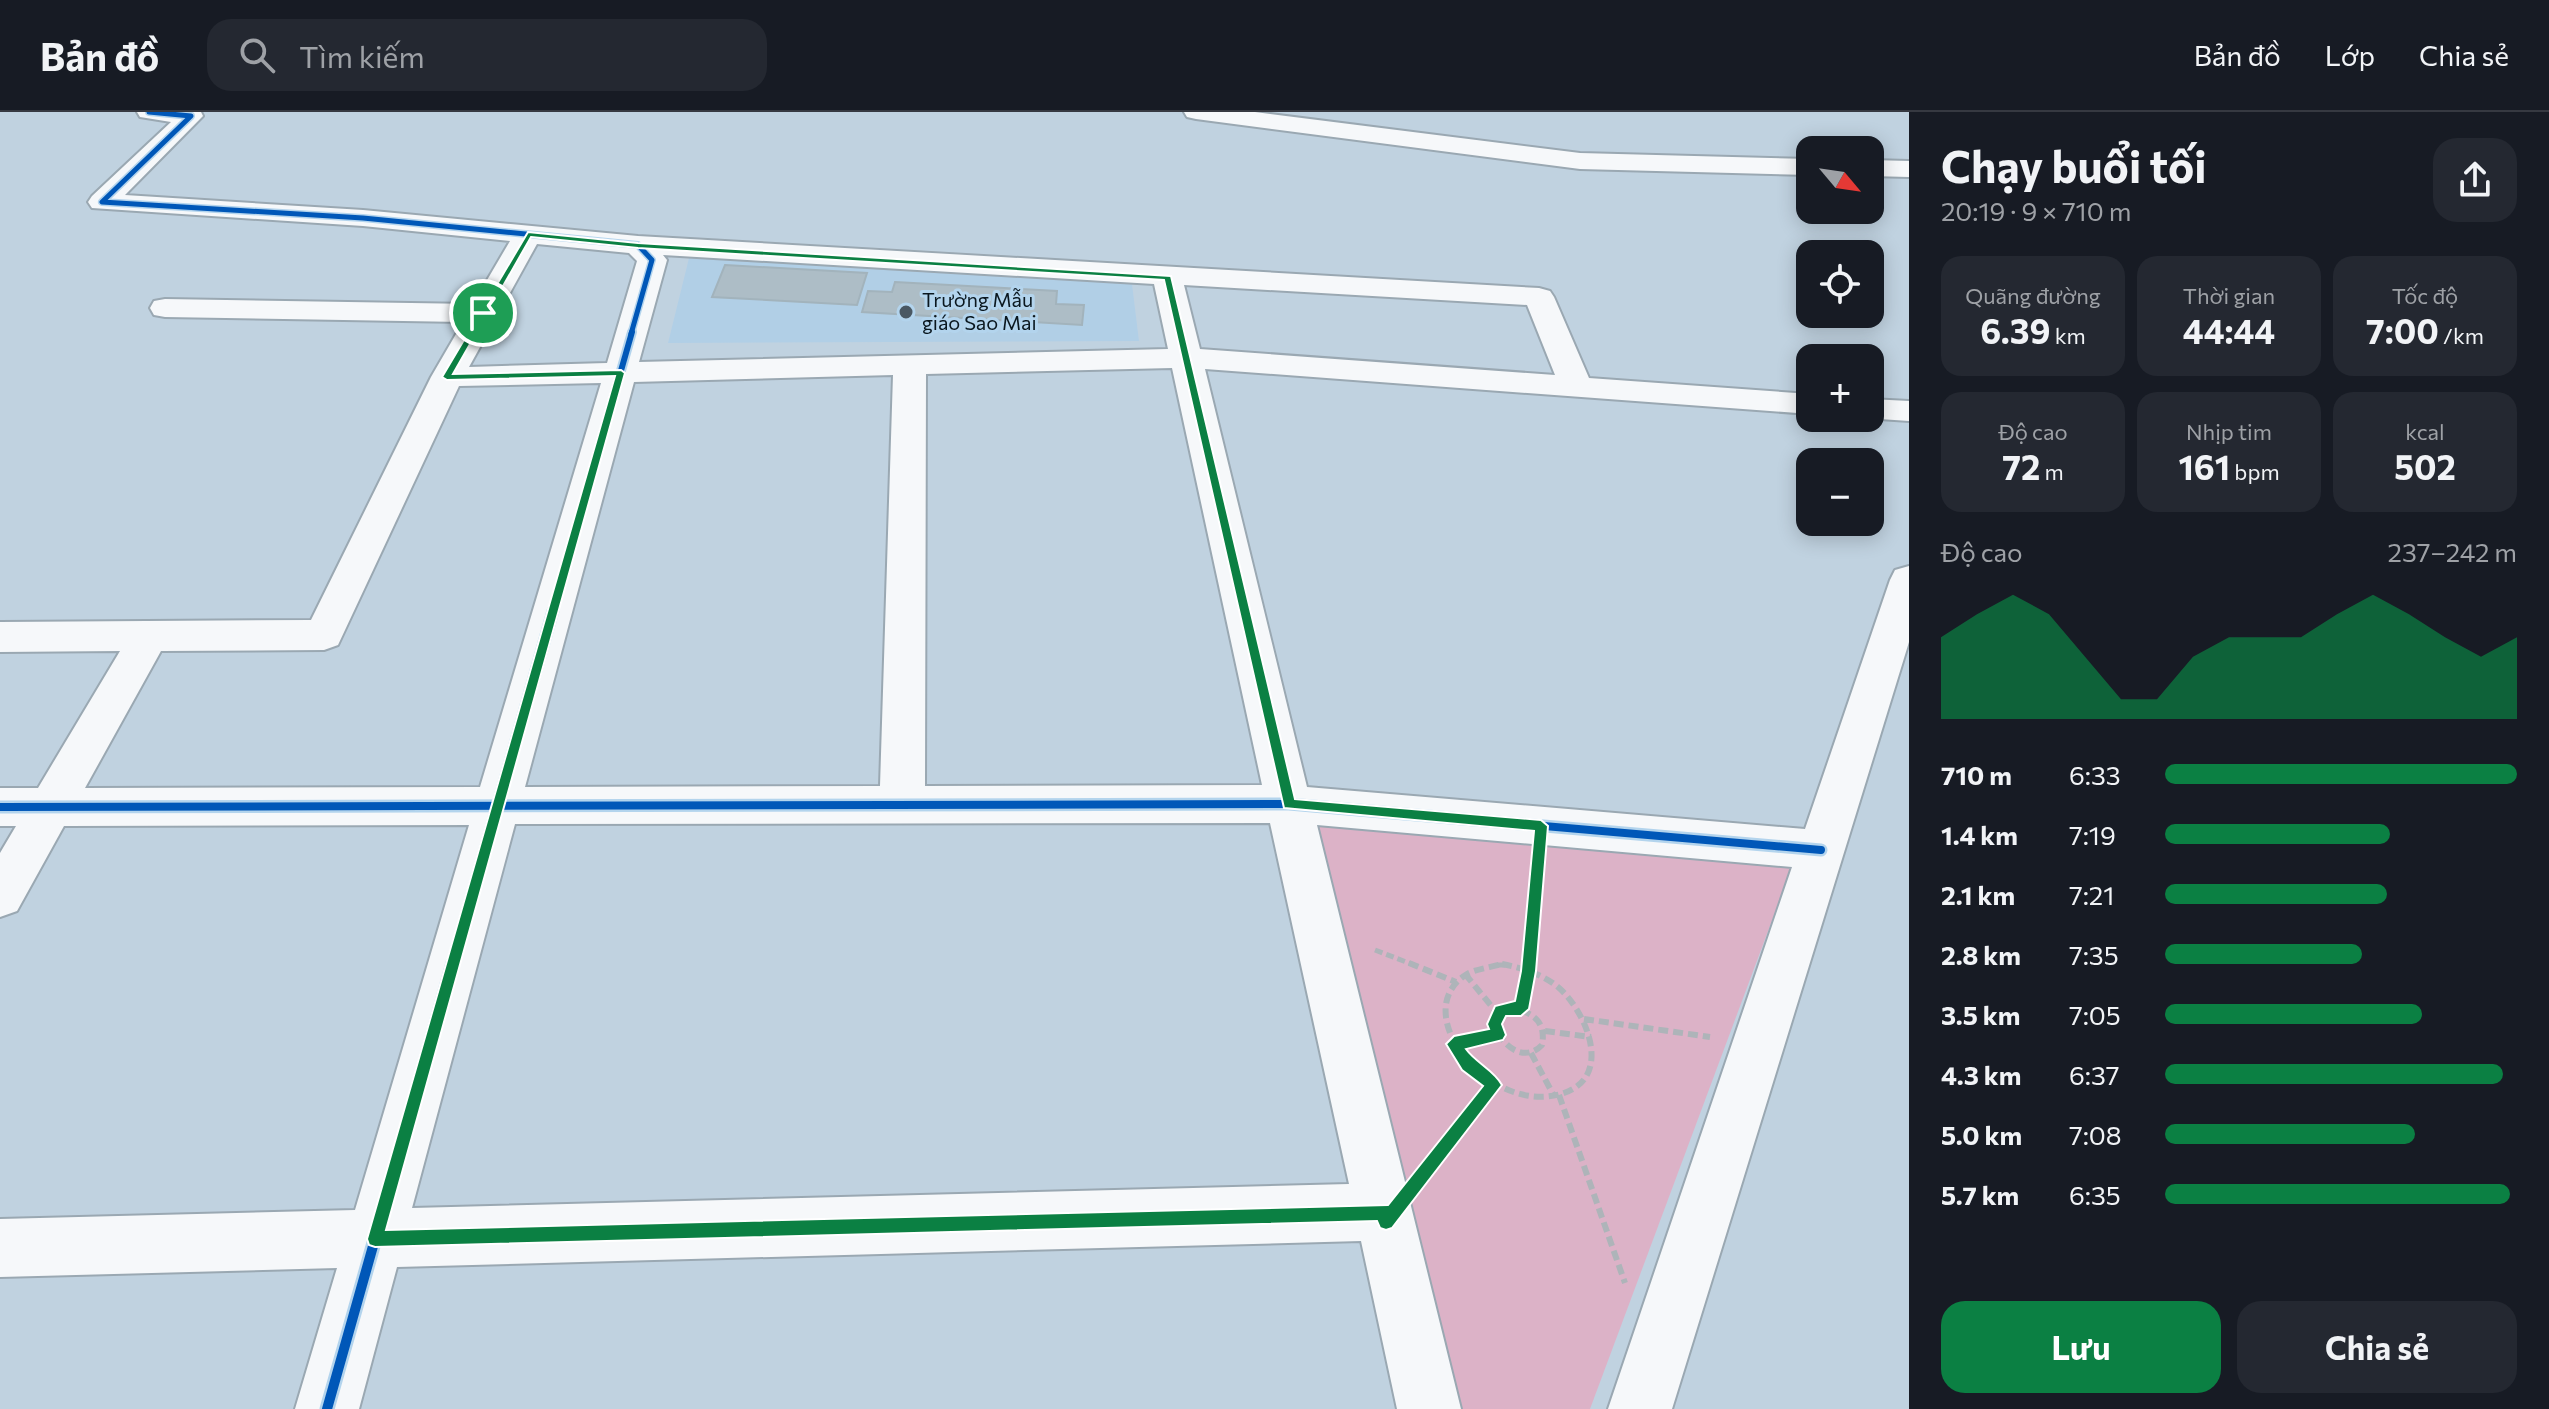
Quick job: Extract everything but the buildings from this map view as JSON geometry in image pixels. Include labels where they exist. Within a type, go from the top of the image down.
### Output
[{"type":"street","points":[[149,112],[191,116],[102,202],[363,218],[638,245],[1539,297],[1576,387]]},
{"type":"street","points":[[1196,112],[1580,161],[1796,167]]},
{"type":"street","points":[[1884,168],[1909,169]]},
{"type":"street","points":[[0,637],[324,635],[447,377],[528,234]]},
{"type":"street","points":[[327,1409],[652,260],[638,245]]},
{"type":"street","points":[[1167,277],[1429,1409]]},
{"type":"street","points":[[165,308],[483,313]]},
{"type":"street","points":[[447,377],[1186,358],[1796,403]]},
{"type":"street","points":[[902,804],[910,365]]},
{"type":"street","points":[[1884,410],[1909,411]]},
{"type":"street","points":[[1640,1409],[1909,580]]},
{"type":"street","points":[[0,896],[149,636]]},
{"type":"street","points":[[0,807],[1289,804],[1821,850]]},
{"type":"street","points":[[0,1248],[1385,1217]]},
{"type":"path","points":[[1521,1009],[1528,971],[1541,826]]},
{"type":"path","points":[[1318,927],[1456,982]]},
{"type":"path","points":[[1502,964],[1528,971],[1558,987],[1584,1019],[1591,1037],[1592,1056],[1588,1072],[1571,1089],[1556,1096],[1525,1097],[1494,1085],[1468,1065],[1454,1044],[1444,1011],[1447,995],[1465,974],[1484,966],[1502,964]]},
{"type":"path","points":[[1465,974],[1498,1014]]},
{"type":"path","points":[[1506,1008],[1521,1009],[1536,1017],[1545,1031],[1543,1045],[1531,1053],[1514,1051],[1498,1035],[1495,1024],[1498,1014],[1506,1008]]},
{"type":"path","points":[[1584,1019],[1759,1045]]},
{"type":"path","points":[[1545,1031],[1591,1037]]},
{"type":"path","points":[[1454,1044],[1498,1035]]},
{"type":"path","points":[[1531,1053],[1556,1096],[1628,1294]]},
{"type":"path","points":[[1385,1217],[1494,1085]]},
{"type":"shaded area","name":"Trường Mẫu giáo Sao Mai","points":[[690,254],[1132,284],[1139,341],[668,343]]},
{"type":"shaded area","points":[[1307,823],[1793,864],[1590,1409],[1448,1409]]},
{"type":"cycle path","points":[[149,112],[191,116],[102,202],[363,218],[638,245],[652,260],[327,1409]]},
{"type":"cycle path","points":[[0,807],[1289,804],[1821,850]]},
{"type":"place","name":"Trường Mẫu giáo Sao Mai","points":[[906,312]]},
{"type":"route","points":[[528,234],[638,245],[1167,277],[1289,804],[1541,826],[1528,971],[1521,1009],[1506,1008],[1500,1011],[1495,1024],[1498,1035],[1454,1044],[1468,1065],[1494,1085],[1386,1222],[1384,1212],[375,1239],[621,373],[447,377],[483,313],[528,234]]}]
